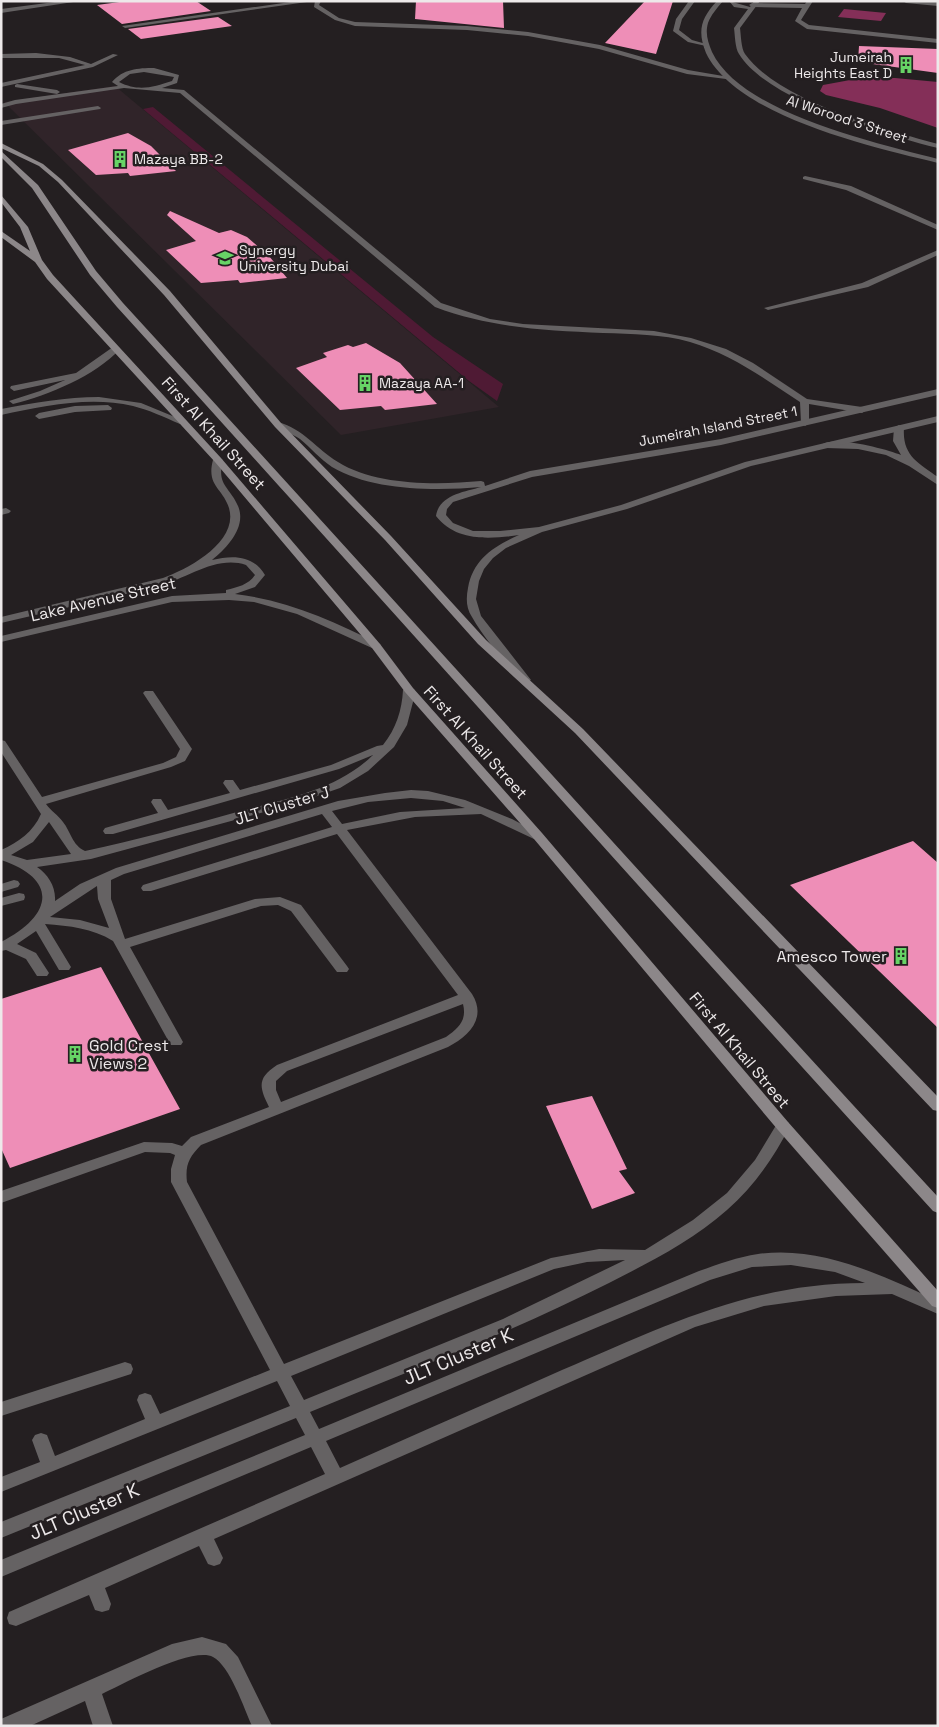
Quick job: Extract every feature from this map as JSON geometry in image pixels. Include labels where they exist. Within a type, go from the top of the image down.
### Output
[{"type":"main road","points":[[1,145],[41,164],[60,181],[167,293],[278,425],[388,538],[482,642],[600,752],[938,1106]]},
{"type":"main road","name":"First Al Khail Street","points":[[1,153],[35,187],[93,273],[120,305],[754,1007],[938,1207]]},
{"type":"main road","name":"First Al Khail Street","points":[[1,197],[24,227],[38,260],[218,460],[376,646],[409,690],[538,836],[783,1126],[938,1302]]},
{"type":"main road","points":[[1,233],[38,260]]},
{"type":"street","points":[[1,11],[77,1]]},
{"type":"street","points":[[125,26],[311,1]]},
{"type":"street","points":[[318,1],[316,6],[337,19],[355,24],[467,28],[528,34],[600,46],[687,72],[726,77]]},
{"type":"street","points":[[692,1],[679,18],[675,26],[676,31],[690,41],[704,45],[705,21],[720,1]]},
{"type":"street","points":[[732,1],[736,6],[774,7],[801,13]]},
{"type":"street","points":[[906,1],[938,4]]},
{"type":"street","points":[[774,7],[808,3]]},
{"type":"street","points":[[808,3],[798,21],[801,24],[816,29],[938,41]]},
{"type":"street","name":"Al Worood 3 Street","points":[[753,5],[738,26],[738,45],[751,65],[779,87],[817,107],[866,126],[938,146]]},
{"type":"street","name":"Al Worood 3 Street","points":[[704,45],[708,55],[726,77],[745,92],[790,115],[876,145],[938,161]]},
{"type":"street","points":[[1,56],[34,54],[58,56],[78,59],[91,66]]},
{"type":"street","points":[[4,85],[91,66],[115,55]]},
{"type":"street","points":[[122,87],[115,82],[120,76],[133,72],[152,70],[168,72],[177,76],[176,82],[182,91],[438,304],[462,314],[523,326],[654,333],[691,340],[723,350],[750,365],[804,401],[862,410]]},
{"type":"street","points":[[156,88],[176,82]]},
{"type":"street","points":[[4,85],[62,92]]},
{"type":"street","points":[[1,106],[15,102],[89,98],[122,87],[182,91]]},
{"type":"street","points":[[1,123],[98,108],[89,98]]},
{"type":"street","points":[[876,145],[900,141],[925,142]]},
{"type":"street","points":[[805,178],[848,188],[938,228]]},
{"type":"street","points":[[768,308],[865,285],[938,252]]},
{"type":"street","points":[[1,403],[47,392],[66,384],[116,348]]},
{"type":"street","points":[[14,388],[82,374]]},
{"type":"street","name":"Jumeirah Island Street 1","points":[[503,482],[557,468],[721,442],[938,392]]},
{"type":"street","points":[[1,412],[48,403],[91,399],[131,403],[183,422]]},
{"type":"street","points":[[804,401],[805,423]]},
{"type":"street","points":[[39,416],[74,409],[95,408],[167,416]]},
{"type":"street","points":[[527,682],[476,616],[471,599],[474,581],[479,568],[489,556],[502,546],[539,530],[624,507],[748,464],[938,419]]},
{"type":"street","points":[[278,425],[301,434],[335,464],[364,476],[412,484],[443,485],[503,482]]},
{"type":"street","points":[[899,428],[898,441],[910,462]]},
{"type":"street","points":[[826,445],[870,449],[910,462],[938,482]]},
{"type":"street","name":"Lake Avenue Street","points":[[196,567],[225,542],[234,524],[234,508],[214,476],[214,468],[218,460]]},
{"type":"street","points":[[503,482],[450,500],[442,508],[441,516],[446,524],[474,534],[539,530]]},
{"type":"street","name":"Lake Avenue Street","points":[[1,620],[165,580],[196,567],[225,560],[250,563],[258,568],[260,575],[257,582],[248,587],[213,595],[158,602],[1,638]]},
{"type":"street","name":"Lake Avenue Street","points":[[213,595],[249,598],[296,610],[327,622],[376,646]]},
{"type":"street","name":"JLT Cluster J","points":[[28,864],[88,856],[125,848],[327,790],[363,770],[377,759],[392,742],[402,725],[408,708],[409,690]]},
{"type":"street","points":[[39,802],[167,766],[181,759],[186,749],[148,693]]},
{"type":"street","points":[[109,831],[353,762],[392,742]]},
{"type":"street","points":[[1,743],[47,814],[58,823],[71,847],[75,851],[88,856]]},
{"type":"street","points":[[229,783],[237,795]]},
{"type":"street","name":"JLT Cluster J","points":[[4,946],[24,935],[41,919],[84,887],[106,876],[366,799],[412,794],[467,804],[538,836]]},
{"type":"street","points":[[157,802],[165,815]]},
{"type":"street","points":[[325,810],[466,997],[472,1007],[471,1018],[466,1028],[457,1037],[196,1141],[184,1153],[177,1168],[179,1182],[301,1408],[336,1477]]},
{"type":"street","points":[[147,888],[203,876],[277,854],[340,829],[384,817],[417,813],[465,811],[490,813]]},
{"type":"street","points":[[1,855],[12,851],[32,837],[44,822],[47,814]]},
{"type":"street","name":"JLT Cluster J","points":[[1,855],[28,864],[41,874],[48,886],[50,899],[41,919]]},
{"type":"street","points":[[106,876],[102,894],[120,942],[176,1042]]},
{"type":"street","points":[[1,888],[14,884]]},
{"type":"street","points":[[1,902],[18,897]]},
{"type":"street","points":[[120,942],[260,902],[280,901],[296,908],[342,970]]},
{"type":"street","points":[[41,919],[90,925],[106,930],[120,942]]},
{"type":"street","points":[[41,919],[64,967]]},
{"type":"street","points":[[4,946],[31,956],[42,973]]},
{"type":"street","points":[[277,1108],[267,1086],[268,1079],[282,1068],[466,997]]},
{"type":"street","name":"JLT Cluster K","points":[[1,1530],[507,1325],[648,1256],[712,1215],[736,1193],[756,1171],[771,1149],[783,1126]]},
{"type":"street","points":[[1,1198],[144,1147],[172,1148],[184,1153]]},
{"type":"street","points":[[1,1485],[551,1264],[598,1254],[622,1252],[648,1256]]},
{"type":"street","name":"JLT Cluster K","points":[[1,1569],[705,1275],[735,1266],[766,1259],[802,1259],[832,1265],[864,1275],[938,1308]]},
{"type":"street","points":[[16,1618],[689,1322],[728,1307],[810,1290],[896,1289]]},
{"type":"street","points":[[1,1408],[125,1369]]},
{"type":"street","points":[[145,1400],[156,1424]]},
{"type":"street","points":[[40,1440],[50,1466]]},
{"type":"street","points":[[204,1536],[214,1558]]},
{"type":"street","points":[[94,1583],[102,1604]]},
{"type":"street","points":[[8,1726],[91,1688],[195,1645],[209,1646],[223,1652],[233,1662],[262,1726]]},
{"type":"street","points":[[91,1688],[103,1726]]},
{"type":"shaded area","points":[[844,9],[886,13],[881,21],[838,17]]},
{"type":"shaded area","points":[[861,78],[895,78],[938,82],[938,128],[880,108],[826,95],[820,91],[823,85]]},
{"type":"shaded area","points":[[115,86],[499,407],[341,435],[4,102]]},
{"type":"shaded area","points":[[153,107],[433,337],[503,384],[497,401],[469,381],[143,109]]},
{"type":"building","points":[[127,1],[196,1],[211,11],[122,24],[97,5]]},
{"type":"building","points":[[416,1],[503,1],[504,28],[415,19]]},
{"type":"building","points":[[645,1],[673,1],[656,54],[605,43]]},
{"type":"building","points":[[218,17],[232,26],[141,39],[128,29]]},
{"type":"building","name":"Jumeirah Heights East D","points":[[859,46],[938,49],[938,73],[858,62]]},
{"type":"building","name":"Mazaya BB-2","points":[[128,133],[151,146],[176,171],[130,176],[128,173],[96,175],[68,150]]},
{"type":"building","points":[[170,211],[219,233],[231,230],[247,237],[269,256],[287,278],[240,283],[238,280],[201,283],[166,250],[196,241],[167,215]]},
{"type":"building","name":"Mazaya AA-1","points":[[366,343],[400,363],[437,404],[385,410],[381,406],[340,410],[296,368],[327,357],[323,353],[348,345],[353,347]]},
{"type":"building","name":"Amesco Tower","points":[[913,841],[938,863],[938,1028],[790,885]]},
{"type":"building","name":"Gold Crest Views 2","points":[[101,967],[180,1109],[10,1168],[1,1148],[1,999]]},
{"type":"building","points":[[592,1096],[627,1169],[619,1171],[635,1193],[592,1209],[546,1106]]},
{"type":"place","name":"Jumeirah Heights East D","points":[[906,65]]},
{"type":"place","name":"Mazaya BB-2","points":[[120,159]]},
{"type":"place","name":"Synergy University Dubai","points":[[225,258]]},
{"type":"place","name":"Mazaya AA-1","points":[[365,383]]},
{"type":"place","name":"Amesco Tower","points":[[901,956]]},
{"type":"place","name":"Gold Crest Views 2","points":[[75,1054]]}]
